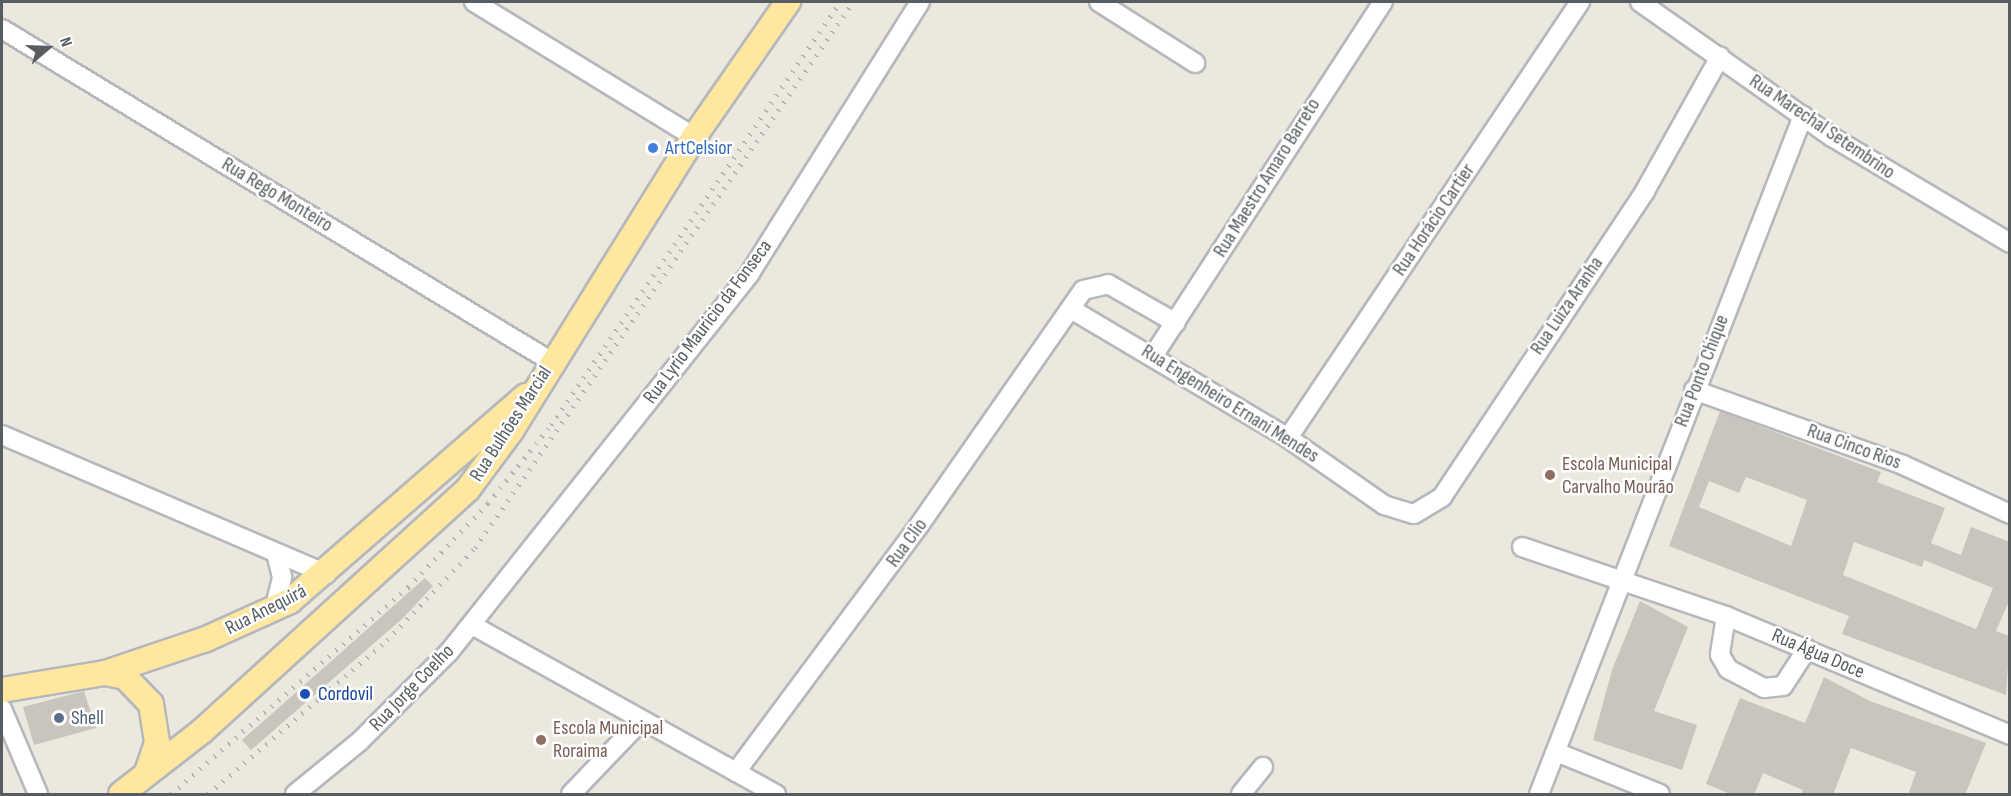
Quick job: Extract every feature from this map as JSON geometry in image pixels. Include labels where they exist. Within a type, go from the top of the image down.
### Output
[{"type":"main road","name":"Rua Bulhões Marcial","points":[[121,795],[434,525],[468,489],[535,389],[694,137],[788,2]]},
{"type":"main road","name":"Rua Anequirá","points":[[2,690],[105,673],[273,610],[326,574],[535,389]]},
{"type":"main road","points":[[105,673],[125,676],[151,704],[158,743],[146,774]]},
{"type":"street","points":[[474,2],[694,137]]},
{"type":"street","name":"Rua Lyrio Mauricio da Fonseca","points":[[472,625],[750,273],[920,2]]},
{"type":"street","points":[[1099,2],[1195,63]]},
{"type":"street","name":"Rua Maestro Amaro Barreto","points":[[1154,356],[1383,2]]},
{"type":"street","name":"Rua Horácio Cartier","points":[[1288,438],[1580,2]]},
{"type":"street","name":"Rua Marechal Setembrino","points":[[1640,2],[1803,116],[2010,243]]},
{"type":"street","name":"Rua Rego Monteiro","points":[[2,29],[552,362]]},
{"type":"street","name":"Rua Luiza Aranha","points":[[1384,505],[1414,514],[1442,497],[1645,191],[1720,57]]},
{"type":"street","name":"Rua Ponto Chique","points":[[1539,795],[1694,390],[1803,116]]},
{"type":"street","name":"Rua Clio","points":[[736,772],[921,525],[1083,290],[1102,282],[1176,324]]},
{"type":"street","name":"Rua Engenheiro Ernani Mendes","points":[[1071,309],[1154,356],[1288,438],[1384,505]]},
{"type":"street","name":"Rua Cinco Rios","points":[[1694,390],[1903,465],[2010,514]]},
{"type":"street","points":[[2,435],[326,574]]},
{"type":"street","name":"Rua Água Doce","points":[[1522,546],[1726,616],[2010,735]]},
{"type":"street","points":[[273,610],[282,577],[276,553]]},
{"type":"street","points":[[1726,616],[1720,655],[1728,669],[1764,688],[1783,686],[1792,678],[1807,649]]},
{"type":"street","points":[[472,625],[776,795]]},
{"type":"street","name":"Rua Jorge Coelho","points":[[295,795],[421,683],[472,625]]},
{"type":"street","points":[[2,709],[38,795]]},
{"type":"street","points":[[571,795],[641,720]]},
{"type":"street","points":[[1556,752],[1660,795]]},
{"type":"street","points":[[1241,795],[1263,766]]},
{"type":"building","points":[[1720,411],[1881,472],[1877,482],[1945,508],[1931,543],[1961,555],[1971,527],[2010,542],[2010,599],[1996,631],[2010,636],[2006,695],[1842,634],[1849,616],[1669,546]],"holes":[[[1746,477],[1807,500],[1791,546],[1699,507],[1709,481],[1739,493]],[[1854,542],[1922,567],[1924,560],[1993,588],[1976,629],[1843,575]]]},
{"type":"building","points":[[425,578],[433,586],[403,618],[251,750],[242,740]]},
{"type":"building","points":[[1640,601],[1688,627],[1654,711],[1697,725],[1682,770],[1593,740],[1612,670]]},
{"type":"building","points":[[1824,677],[1870,701],[1986,743],[1965,795],[1908,795],[1916,772],[1851,748],[1833,795],[1801,795],[1803,790],[1763,773],[1754,795],[1733,795],[1706,784],[1740,698],[1805,723]]},
{"type":"building","name":"Shell","points":[[84,691],[96,728],[34,745],[23,707]]},
{"type":"railway","points":[[171,794],[408,587],[488,503],[551,425],[840,2]]},
{"type":"railway","points":[[208,794],[387,640],[475,548],[853,2]]},
{"type":"place","name":"ArtCelsior","points":[[653,148]]},
{"type":"place","name":"Escola Municipal Carvalho Mourão","points":[[1550,475]]},
{"type":"place","name":"Cordovil","points":[[305,694]]},
{"type":"place","name":"Shell","points":[[59,718]]},
{"type":"place","name":"Escola Municipal Roraima","points":[[541,740]]}]
